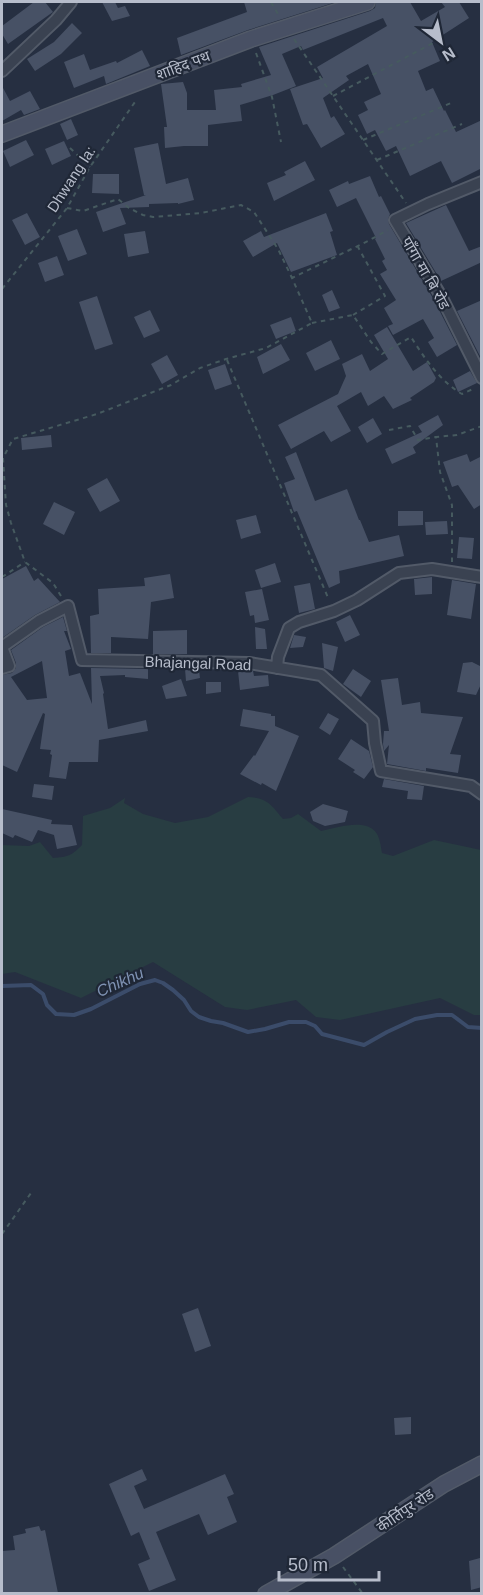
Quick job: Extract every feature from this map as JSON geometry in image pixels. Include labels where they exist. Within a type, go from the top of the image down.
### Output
[{"type":"street","points":[[2,71],[56,20],[71,2]]},
{"type":"street","name":"शाहिद पथ","points":[[2,134],[251,39],[367,2]]},
{"type":"street","name":"पाँगा मा बि रोड","points":[[481,378],[441,296],[395,220],[482,182]]},
{"type":"street","points":[[277,668],[278,657],[289,628],[357,600],[399,573],[432,569],[482,577]]},
{"type":"street","points":[[2,668],[9,666],[2,647],[39,621],[68,606]]},
{"type":"street","name":"Bhajangal Road","points":[[68,606],[82,660],[249,663],[321,675],[373,722],[381,771],[471,786],[482,794]]},
{"type":"street","name":"कीर्तिपुर रोड","points":[[266,1593],[334,1556],[444,1484],[482,1464]]},
{"type":"path","points":[[285,28],[413,213]]},
{"type":"path","points":[[251,39],[272,97],[281,142]]},
{"type":"path","points":[[333,96],[433,43]]},
{"type":"path","name":"Dhwang la:","points":[[2,289],[68,208],[90,167],[153,76]]},
{"type":"path","points":[[363,140],[451,103]]},
{"type":"path","points":[[377,160],[462,124]]},
{"type":"path","points":[[70,148],[90,167]]},
{"type":"path","points":[[68,208],[83,211],[118,200],[142,216],[153,217],[201,213],[241,205],[254,212],[278,249],[312,323]]},
{"type":"path","points":[[292,278],[387,231],[395,220]]},
{"type":"path","points":[[68,606],[53,584],[25,562],[6,505],[2,458],[13,439],[97,414],[171,385],[200,368],[266,348],[312,323],[353,315],[385,296],[358,246]]},
{"type":"path","points":[[353,315],[382,354],[411,337],[425,360],[448,386],[462,394],[481,378]]},
{"type":"path","points":[[226,359],[334,611]]},
{"type":"path","points":[[389,430],[410,426],[418,440],[457,435],[482,426]]},
{"type":"path","points":[[436,437],[440,472],[452,505],[452,572]]},
{"type":"path","points":[[2,577],[25,562]]},
{"type":"path","points":[[2,1234],[31,1193]]},
{"type":"path","points":[[334,1556],[363,1593]]},
{"type":"green space","points":[[248,797],[265,801],[283,819],[298,814],[321,831],[351,825],[366,826],[377,834],[382,853],[393,856],[434,840],[481,850],[481,1015],[474,1015],[440,998],[340,1020],[316,1017],[296,1000],[247,1010],[225,1007],[153,962],[81,998],[15,972],[2,974],[2,845],[29,846],[40,842],[53,858],[62,857],[72,854],[82,845],[83,816],[110,808],[125,798],[124,803],[143,814],[175,823],[208,817]]},
{"type":"building","points":[[34,2],[45,2],[53,12],[8,44],[2,34],[2,26]]},
{"type":"building","points":[[102,2],[115,2],[118,8],[125,6],[130,16],[112,21]]},
{"type":"building","points":[[244,2],[336,2],[248,30],[181,55],[177,38],[247,12]]},
{"type":"building","points":[[376,2],[410,2],[421,21],[445,7],[441,2],[459,2],[469,18],[432,42],[440,61],[418,71],[426,91],[433,88],[456,132],[482,120],[482,168],[452,183],[441,161],[410,176],[396,146],[386,151],[375,130],[367,134],[358,115],[368,110],[364,102],[381,94],[368,64],[346,76],[349,80],[323,98],[331,118],[334,116],[345,134],[321,148],[307,124],[303,125],[290,89],[323,78],[317,67],[387,26],[383,18],[303,50],[301,46],[282,54],[296,86],[240,105],[242,121],[208,125],[208,146],[165,148],[164,127],[167,127],[161,84],[183,82],[187,93],[187,110],[216,110],[214,90],[242,87],[241,84],[271,75],[259,47],[370,11],[375,8]]},
{"type":"building","points":[[72,23],[82,33],[61,54],[35,71],[27,59],[54,42]]},
{"type":"building","points":[[142,50],[150,66],[106,84],[104,76],[74,88],[64,62],[84,54],[90,70],[116,61],[117,63]]},
{"type":"building","points":[[2,86],[10,101],[30,91],[40,109],[24,115],[21,110],[2,121]]},
{"type":"building","points":[[71,119],[78,135],[67,140],[60,124]]},
{"type":"building","points":[[26,140],[34,155],[10,167],[3,151]]},
{"type":"building","points":[[64,141],[71,156],[52,165],[45,149]]},
{"type":"building","points":[[158,143],[166,184],[188,178],[194,200],[178,204],[149,204],[149,207],[120,208],[126,224],[103,232],[96,212],[146,195],[144,195],[134,148]]},
{"type":"building","points":[[305,161],[315,180],[274,201],[267,183],[286,175],[284,172]]},
{"type":"building","points":[[93,174],[119,174],[119,194],[92,193]]},
{"type":"building","points":[[370,176],[379,197],[381,196],[390,214],[389,224],[434,300],[457,345],[437,357],[428,342],[434,338],[423,319],[393,335],[388,326],[393,324],[384,308],[396,300],[380,274],[387,270],[382,261],[385,259],[376,238],[356,198],[337,207],[329,190],[348,181],[349,184]]},
{"type":"building","points":[[446,205],[469,251],[482,246],[482,262],[441,281],[406,223]]},
{"type":"building","points":[[27,213],[40,237],[25,245],[12,220]]},
{"type":"building","points":[[326,213],[333,231],[330,232],[337,255],[291,272],[277,243],[253,257],[243,241],[261,231],[264,237]]},
{"type":"building","points":[[77,229],[87,254],[68,261],[58,236]]},
{"type":"building","points":[[145,231],[149,253],[128,257],[124,234]]},
{"type":"building","points":[[57,256],[64,275],[45,282],[38,263]]},
{"type":"building","points":[[332,290],[340,308],[329,312],[322,295]]},
{"type":"building","points":[[97,296],[113,344],[95,350],[79,302]]},
{"type":"building","points":[[482,300],[482,360],[457,311]]},
{"type":"building","points":[[150,310],[160,331],[144,338],[134,317]]},
{"type":"building","points":[[291,317],[296,331],[276,339],[270,325]]},
{"type":"building","points":[[387,327],[413,371],[427,362],[436,378],[434,382],[410,398],[412,400],[393,409],[384,396],[368,406],[361,392],[337,406],[351,431],[331,442],[324,431],[291,449],[278,425],[338,394],[346,376],[342,364],[362,354],[370,371],[388,359],[374,335]]},
{"type":"building","points":[[331,340],[340,359],[315,371],[306,353]]},
{"type":"building","points":[[281,344],[290,360],[263,374],[257,357]]},
{"type":"building","points":[[167,355],[178,375],[162,384],[151,364]]},
{"type":"building","points":[[225,364],[232,384],[215,390],[208,370]]},
{"type":"building","points":[[470,371],[477,383],[458,392],[453,380]]},
{"type":"building","points":[[438,415],[443,425],[413,447],[416,453],[392,464],[385,449],[422,432],[418,426]]},
{"type":"building","points":[[373,418],[382,434],[367,443],[358,427]]},
{"type":"building","points":[[51,435],[52,447],[22,450],[21,438]]},
{"type":"building","points":[[296,452],[315,501],[347,489],[369,542],[399,535],[404,556],[339,571],[340,583],[329,588],[297,511],[294,512],[284,483],[295,479],[285,457]]},
{"type":"building","points":[[467,454],[470,462],[482,456],[482,504],[474,509],[458,485],[452,487],[443,462]]},
{"type":"building","points":[[107,478],[120,501],[100,512],[87,489]]},
{"type":"building","points":[[54,502],[75,512],[64,535],[43,524]]},
{"type":"building","points":[[398,511],[423,511],[423,525],[398,526]]},
{"type":"building","points":[[256,515],[261,533],[241,539],[236,520]]},
{"type":"building","points":[[447,521],[448,534],[426,535],[425,522]]},
{"type":"building","points":[[459,537],[474,538],[472,559],[457,558]]},
{"type":"building","points":[[275,563],[281,582],[261,588],[255,570]]},
{"type":"building","points":[[26,566],[34,581],[38,578],[60,602],[35,615],[2,638],[2,579]]},
{"type":"building","points":[[170,574],[174,598],[151,602],[148,639],[111,637],[111,653],[91,653],[90,616],[99,614],[98,589],[145,586],[144,578]]},
{"type":"building","points":[[432,577],[432,594],[415,595],[414,579]]},
{"type":"building","points":[[452,580],[476,584],[471,619],[447,615]]},
{"type":"building","points":[[310,583],[315,609],[299,613],[294,586]]},
{"type":"building","points":[[262,589],[269,620],[255,623],[254,615],[250,616],[245,592]]},
{"type":"building","points":[[350,615],[360,635],[345,642],[336,622]]},
{"type":"building","points":[[63,617],[67,631],[64,631],[71,649],[65,651],[69,676],[80,673],[92,704],[91,668],[148,669],[148,679],[125,677],[125,675],[100,676],[108,729],[146,720],[148,731],[99,740],[98,762],[69,762],[66,779],[49,777],[51,750],[40,749],[45,714],[43,713],[17,772],[2,765],[2,675],[12,673],[16,668],[11,650],[43,627]],"holes":[[[42,661],[47,698],[27,700],[11,677]]]},
{"type":"building","points":[[255,627],[265,629],[267,649],[256,649]]},
{"type":"building","points":[[187,630],[187,654],[153,654],[153,631]]},
{"type":"building","points":[[294,635],[306,637],[303,647],[290,648]]},
{"type":"building","points":[[322,643],[338,647],[333,671],[324,668]]},
{"type":"building","points":[[472,662],[482,667],[482,682],[476,695],[457,692],[463,663]]},
{"type":"building","points":[[185,669],[199,670],[200,678],[186,681]]},
{"type":"building","points":[[353,669],[371,681],[361,697],[343,684]]},
{"type":"building","points":[[238,671],[253,671],[254,676],[268,675],[269,686],[240,690]]},
{"type":"building","points":[[398,678],[402,705],[420,702],[421,713],[463,717],[450,754],[461,755],[458,773],[426,768],[426,771],[387,764],[389,745],[384,751],[383,744],[384,731],[389,731],[381,680]]},
{"type":"building","points":[[181,679],[187,696],[166,699],[162,686]]},
{"type":"building","points":[[206,682],[221,682],[221,692],[206,694]]},
{"type":"building","points":[[243,709],[271,714],[275,716],[275,726],[299,736],[276,791],[240,774],[255,756],[269,731],[240,726]]},
{"type":"building","points":[[328,713],[339,719],[330,735],[319,728]]},
{"type":"building","points":[[351,739],[369,751],[373,767],[364,779],[338,759]]},
{"type":"building","points":[[384,779],[424,786],[422,800],[407,799],[408,791],[382,787]]},
{"type":"building","points":[[34,784],[54,786],[52,800],[32,797]]},
{"type":"building","points":[[323,804],[348,811],[345,822],[325,826],[313,821],[310,812]]},
{"type":"building","points":[[2,809],[52,820],[51,824],[72,825],[77,845],[57,849],[54,835],[38,830],[32,842],[15,835],[13,838],[2,833]]},
{"type":"building","points":[[198,1308],[211,1346],[195,1352],[182,1314]]},
{"type":"building","points":[[411,1417],[411,1434],[395,1435],[394,1418]]},
{"type":"building","points":[[142,1469],[147,1480],[134,1486],[144,1509],[225,1474],[234,1494],[227,1497],[237,1522],[208,1535],[199,1514],[156,1532],[176,1580],[149,1591],[138,1564],[150,1559],[139,1532],[131,1536],[109,1484]]},
{"type":"building","points":[[39,1526],[41,1531],[45,1530],[58,1593],[3,1593],[2,1551],[15,1550],[13,1536],[26,1533],[25,1529]]},
{"type":"building","points":[[480,1558],[482,1587],[471,1590],[469,1561]]},
{"type":"waterway","name":"Chikhu","points":[[2,986],[31,985],[43,994],[47,1005],[56,1014],[74,1015],[140,984],[155,980],[173,990],[199,1017],[211,1021],[248,1032],[289,1022],[306,1022],[315,1026],[322,1034],[364,1045],[415,1019],[437,1015],[452,1015],[468,1027],[482,1028]]}]
